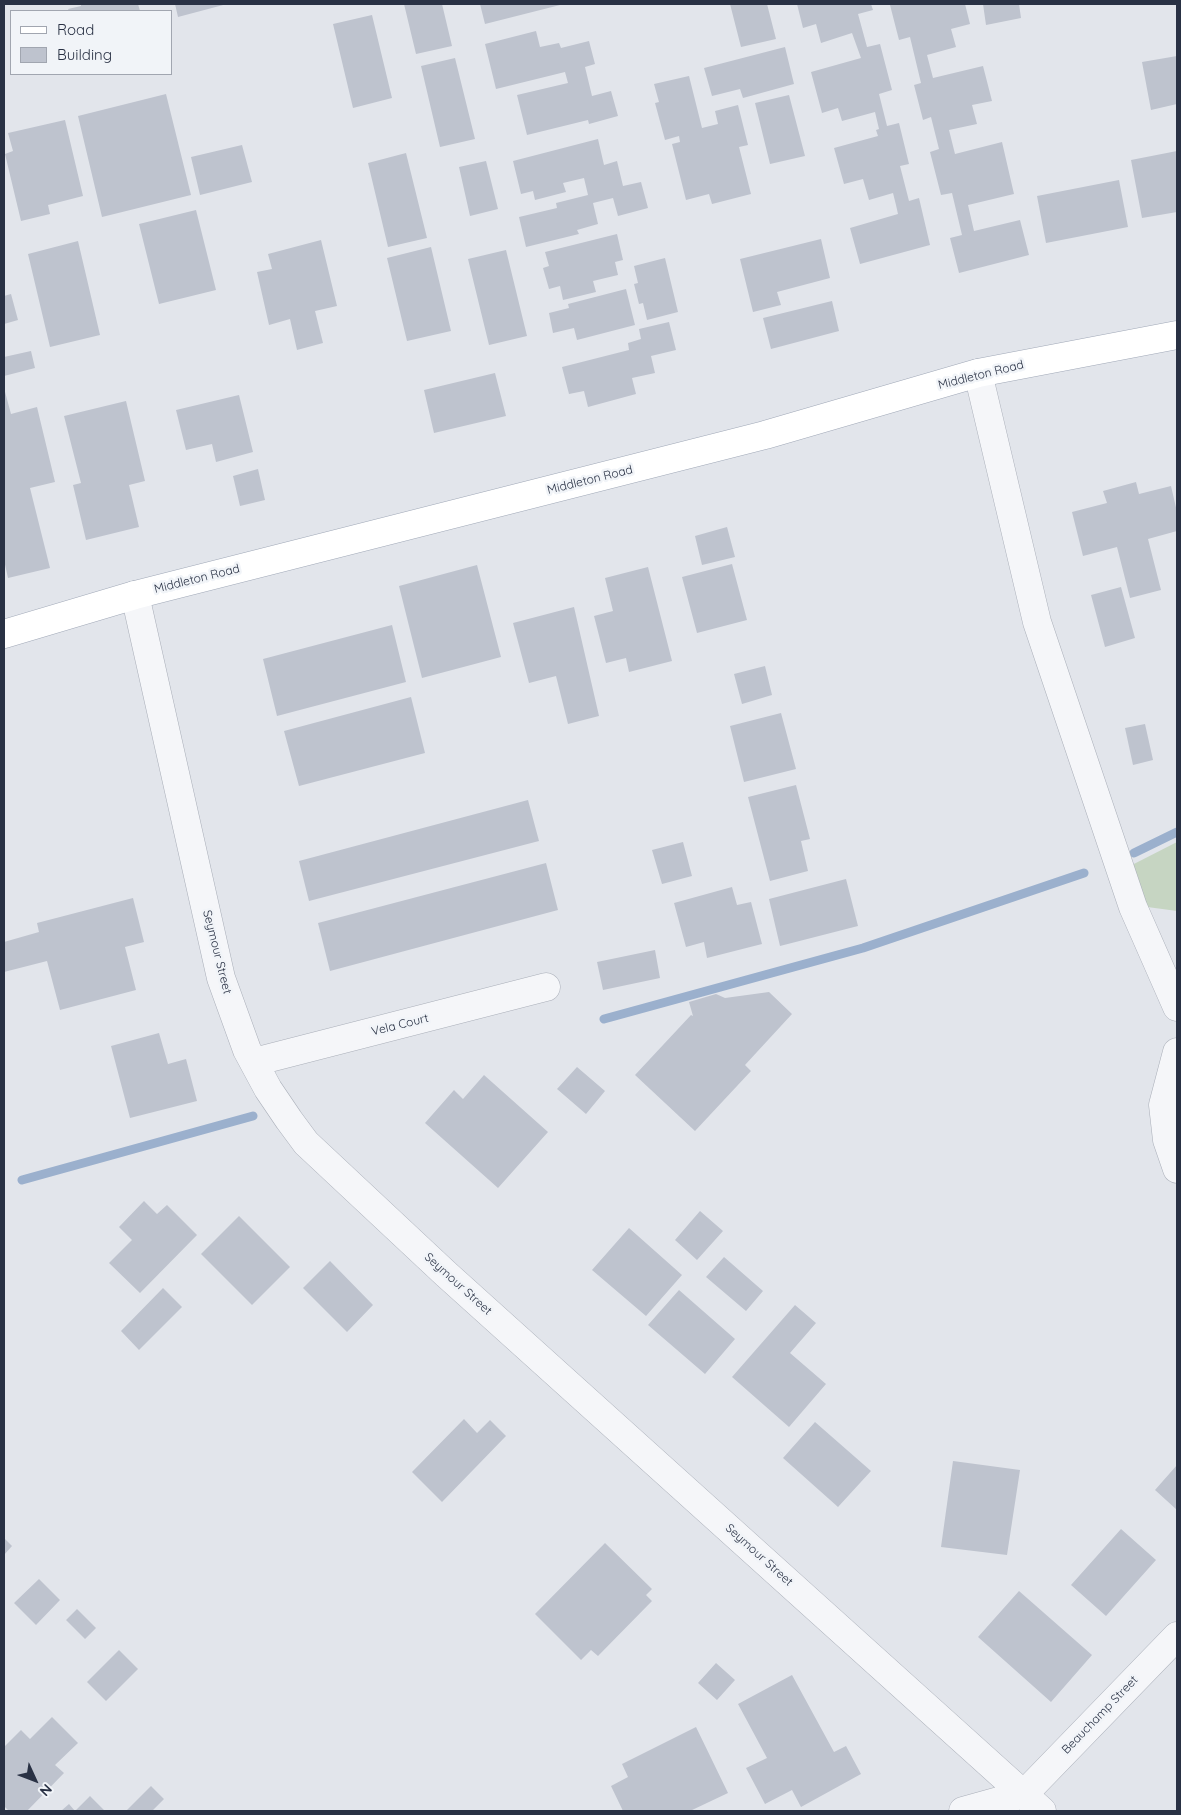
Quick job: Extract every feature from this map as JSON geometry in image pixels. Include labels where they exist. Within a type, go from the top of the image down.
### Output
[{"type":"main road","name":"Middleton Road","points":[[4,634],[135,595],[765,436],[978,373],[1177,335]]},
{"type":"street","points":[[978,373],[1037,622],[1132,907],[1177,1007]]},
{"type":"street","name":"Seymour Street","points":[[135,595],[222,978],[254,1062],[268,1089],[306,1143],[453,1280],[1033,1803]]},
{"type":"street","name":"Vela Court","points":[[254,1062],[546,988]]},
{"type":"street","points":[[1177,1052],[1163,1105],[1167,1140],[1177,1169]]},
{"type":"street","name":"Beauchamp Street","points":[[1033,1803],[1177,1636]]},
{"type":"street","points":[[963,1811],[1033,1803]]},
{"type":"green space","points":[[1177,842],[1177,911],[1140,906],[1128,867]]},
{"type":"building","points":[[81,4],[138,4],[140,10],[68,9],[81,6]]},
{"type":"building","points":[[175,4],[227,4],[178,17]]},
{"type":"building","points":[[404,4],[442,4],[452,46],[416,54]]},
{"type":"building","points":[[480,4],[564,4],[485,24]]},
{"type":"building","points":[[730,4],[767,4],[776,39],[741,47]]},
{"type":"building","points":[[797,4],[871,4],[873,10],[858,14],[867,47],[880,44],[892,90],[879,94],[887,126],[899,123],[909,164],[900,166],[909,201],[919,198],[930,245],[860,264],[850,228],[898,214],[896,205],[893,193],[869,200],[863,179],[844,184],[834,148],[878,136],[876,130],[879,129],[875,112],[842,121],[838,108],[822,113],[811,72],[861,58],[852,33],[821,43],[816,24],[803,28]]},
{"type":"building","points":[[965,4],[970,24],[951,29],[956,47],[927,55],[933,78],[983,66],[992,101],[972,105],[977,124],[949,130],[955,154],[1002,142],[1014,194],[968,205],[974,231],[1020,220],[1029,255],[959,273],[950,238],[962,235],[952,193],[941,195],[930,152],[939,149],[931,117],[923,120],[914,85],[921,83],[910,37],[899,40],[890,5]]},
{"type":"building","points":[[983,4],[1019,4],[1021,18],[986,25]]},
{"type":"building","points":[[372,15],[392,98],[353,108],[333,24]]},
{"type":"building","points":[[536,31],[540,47],[559,43],[561,48],[589,41],[595,64],[585,67],[592,96],[611,91],[618,116],[589,124],[588,120],[527,135],[517,95],[568,83],[565,72],[496,89],[485,44]]},
{"type":"building","points":[[785,47],[794,84],[743,98],[740,89],[712,96],[704,68]]},
{"type":"building","points":[[1177,56],[1177,104],[1151,110],[1142,62]]},
{"type":"building","points":[[455,58],[475,139],[440,147],[421,66]]},
{"type":"building","points":[[689,76],[702,128],[718,124],[715,111],[738,105],[748,145],[739,147],[751,194],[712,204],[709,194],[686,200],[672,144],[680,142],[679,136],[665,140],[655,103],[659,102],[654,84]]},
{"type":"building","points":[[166,94],[191,195],[102,217],[78,116]]},
{"type":"building","points":[[789,95],[805,156],[770,164],[755,103]]},
{"type":"building","points":[[65,120],[83,196],[48,205],[50,214],[21,221],[5,154],[13,151],[8,133]]},
{"type":"building","points":[[598,139],[604,165],[617,161],[623,186],[641,182],[648,208],[618,216],[613,198],[593,203],[598,224],[577,230],[579,234],[526,247],[519,217],[557,208],[556,203],[588,195],[584,178],[563,183],[566,192],[535,200],[533,191],[521,194],[513,161]]},
{"type":"building","points":[[242,145],[252,182],[200,195],[191,157]]},
{"type":"building","points":[[1177,151],[1177,212],[1142,218],[1131,160]]},
{"type":"building","points":[[406,153],[427,238],[388,247],[368,163]]},
{"type":"building","points":[[486,161],[498,209],[470,216],[459,167]]},
{"type":"building","points":[[1119,180],[1128,227],[1046,243],[1037,196]]},
{"type":"building","points":[[196,210],[216,290],[159,304],[139,224]]},
{"type":"building","points":[[617,234],[623,260],[615,262],[618,275],[593,281],[596,292],[563,300],[560,286],[549,289],[543,268],[549,266],[545,252]]},
{"type":"building","points":[[821,239],[830,278],[777,292],[781,305],[753,312],[740,259]]},
{"type":"building","points":[[321,240],[337,306],[315,311],[323,343],[297,350],[290,319],[269,325],[257,272],[272,269],[268,254]]},
{"type":"building","points":[[78,241],[100,335],[50,347],[28,254]]},
{"type":"building","points":[[431,247],[451,331],[407,341],[387,258]]},
{"type":"building","points":[[506,250],[527,336],[489,345],[468,259]]},
{"type":"building","points":[[665,258],[678,312],[647,320],[643,303],[639,304],[634,284],[638,283],[634,266]]},
{"type":"building","points":[[626,289],[635,325],[577,340],[574,328],[553,333],[549,313],[569,308],[568,304]]},
{"type":"building","points":[[11,294],[18,320],[4,324],[4,296]]},
{"type":"building","points":[[832,301],[839,331],[771,349],[763,318]]},
{"type":"building","points":[[669,322],[676,350],[651,356],[655,373],[632,378],[636,394],[588,407],[584,391],[569,394],[562,367],[629,350],[628,343],[641,339],[639,329]]},
{"type":"building","points":[[31,351],[35,368],[4,376],[4,357]]},
{"type":"building","points":[[495,373],[506,416],[434,433],[424,390]]},
{"type":"building","points":[[4,388],[11,414],[37,407],[55,482],[30,488],[50,568],[8,578],[4,560]]},
{"type":"building","points":[[239,395],[253,452],[216,462],[212,444],[186,450],[176,410]]},
{"type":"building","points":[[126,401],[145,481],[129,485],[139,527],[86,540],[73,485],[81,483],[64,416]]},
{"type":"building","points":[[258,469],[265,500],[240,506],[233,476]]},
{"type":"building","points":[[1136,482],[1139,494],[1171,486],[1177,512],[1177,531],[1148,539],[1161,590],[1130,598],[1117,547],[1083,556],[1072,512],[1107,503],[1103,491]]},
{"type":"building","points":[[727,527],[735,557],[702,565],[695,536]]},
{"type":"building","points":[[732,564],[747,620],[697,633],[682,577]]},
{"type":"building","points":[[477,565],[501,657],[422,678],[399,586]]},
{"type":"building","points":[[648,567],[672,661],[629,672],[626,658],[606,663],[594,616],[613,611],[605,578]]},
{"type":"building","points":[[1121,587],[1135,638],[1105,647],[1091,595]]},
{"type":"building","points":[[574,607],[599,716],[568,724],[556,676],[529,683],[513,623]]},
{"type":"building","points":[[392,625],[406,682],[277,716],[263,659]]},
{"type":"building","points":[[765,666],[772,695],[742,704],[734,674]]},
{"type":"building","points":[[411,697],[425,753],[299,786],[284,731]]},
{"type":"building","points":[[781,713],[796,769],[744,782],[730,726]]},
{"type":"building","points":[[1145,724],[1153,760],[1133,765],[1125,728]]},
{"type":"building","points":[[796,785],[810,839],[801,841],[808,871],[770,881],[748,797]]},
{"type":"building","points":[[528,800],[539,841],[309,901],[299,861]]},
{"type":"building","points":[[683,842],[692,876],[662,884],[652,850]]},
{"type":"building","points":[[546,863],[558,910],[330,971],[318,923]]},
{"type":"building","points":[[846,879],[858,926],[780,946],[769,899]]},
{"type":"building","points":[[732,887],[737,905],[751,902],[762,944],[707,958],[704,942],[686,947],[674,903]]},
{"type":"building","points":[[133,898],[144,942],[125,947],[136,990],[60,1010],[47,961],[4,972],[4,942],[39,932],[37,923]]},
{"type":"building","points":[[655,950],[660,978],[603,990],[597,962]]},
{"type":"building","points":[[769,992],[792,1014],[745,1065],[751,1071],[695,1131],[635,1075],[691,1015],[693,1016],[689,1002],[716,994],[725,998]]},
{"type":"building","points":[[159,1033],[168,1064],[186,1059],[197,1101],[130,1118],[111,1046]]},
{"type":"building","points":[[577,1067],[605,1091],[586,1114],[557,1089]]},
{"type":"building","points":[[484,1075],[548,1132],[498,1188],[425,1123],[454,1090],[463,1099]]},
{"type":"building","points":[[144,1201],[157,1214],[167,1205],[197,1235],[140,1293],[109,1263],[132,1240],[119,1227]]},
{"type":"building","points":[[700,1211],[723,1231],[697,1260],[675,1240]]},
{"type":"building","points":[[239,1216],[290,1267],[252,1305],[201,1254]]},
{"type":"building","points":[[629,1228],[682,1275],[646,1316],[592,1270]]},
{"type":"building","points":[[724,1257],[763,1291],[746,1311],[706,1277]]},
{"type":"building","points":[[330,1261],[373,1305],[347,1332],[303,1288]]},
{"type":"building","points":[[163,1288],[182,1307],[139,1350],[121,1331]]},
{"type":"building","points":[[679,1290],[735,1339],[705,1374],[648,1325]]},
{"type":"building","points":[[795,1305],[816,1323],[790,1353],[826,1384],[789,1427],[732,1377]]},
{"type":"building","points":[[464,1419],[477,1433],[490,1420],[506,1436],[442,1502],[412,1472]]},
{"type":"building","points":[[815,1422],[871,1471],[838,1507],[783,1458]]},
{"type":"building","points":[[953,1461],[1020,1470],[1007,1555],[941,1547]]},
{"type":"building","points":[[1177,1465],[1177,1510],[1155,1490]]},
{"type":"building","points":[[1121,1529],[1156,1560],[1106,1616],[1071,1585]]},
{"type":"building","points":[[4,1538],[12,1546],[4,1555]]},
{"type":"building","points":[[605,1543],[652,1589],[646,1595],[652,1601],[598,1656],[591,1650],[581,1660],[535,1614]]},
{"type":"building","points":[[39,1579],[60,1600],[36,1625],[14,1603]]},
{"type":"building","points":[[1019,1591],[1092,1655],[1051,1702],[978,1637]]},
{"type":"building","points":[[77,1609],[96,1628],[85,1639],[66,1620]]},
{"type":"building","points":[[119,1650],[138,1669],[106,1701],[87,1682]]},
{"type":"building","points":[[716,1663],[735,1680],[717,1700],[698,1683]]},
{"type":"building","points":[[792,1675],[834,1752],[846,1746],[861,1774],[801,1807],[792,1790],[765,1804],[746,1768],[767,1758],[738,1704]]},
{"type":"building","points":[[52,1717],[78,1743],[55,1765],[64,1773],[27,1811],[9,1811],[4,1806],[4,1747],[21,1730],[30,1739]]},
{"type":"building","points":[[696,1727],[728,1793],[690,1811],[623,1811],[611,1786],[628,1777],[622,1764]]},
{"type":"building","points":[[151,1786],[164,1799],[152,1811],[126,1811]]},
{"type":"building","points":[[90,1796],[105,1811],[75,1811]]},
{"type":"building","points":[[69,1804],[75,1811],[61,1811]]},
{"type":"waterway","points":[[1134,853],[1177,832]]},
{"type":"waterway","points":[[604,1019],[863,948],[1084,873]]},
{"type":"waterway","points":[[22,1180],[253,1116]]}]
